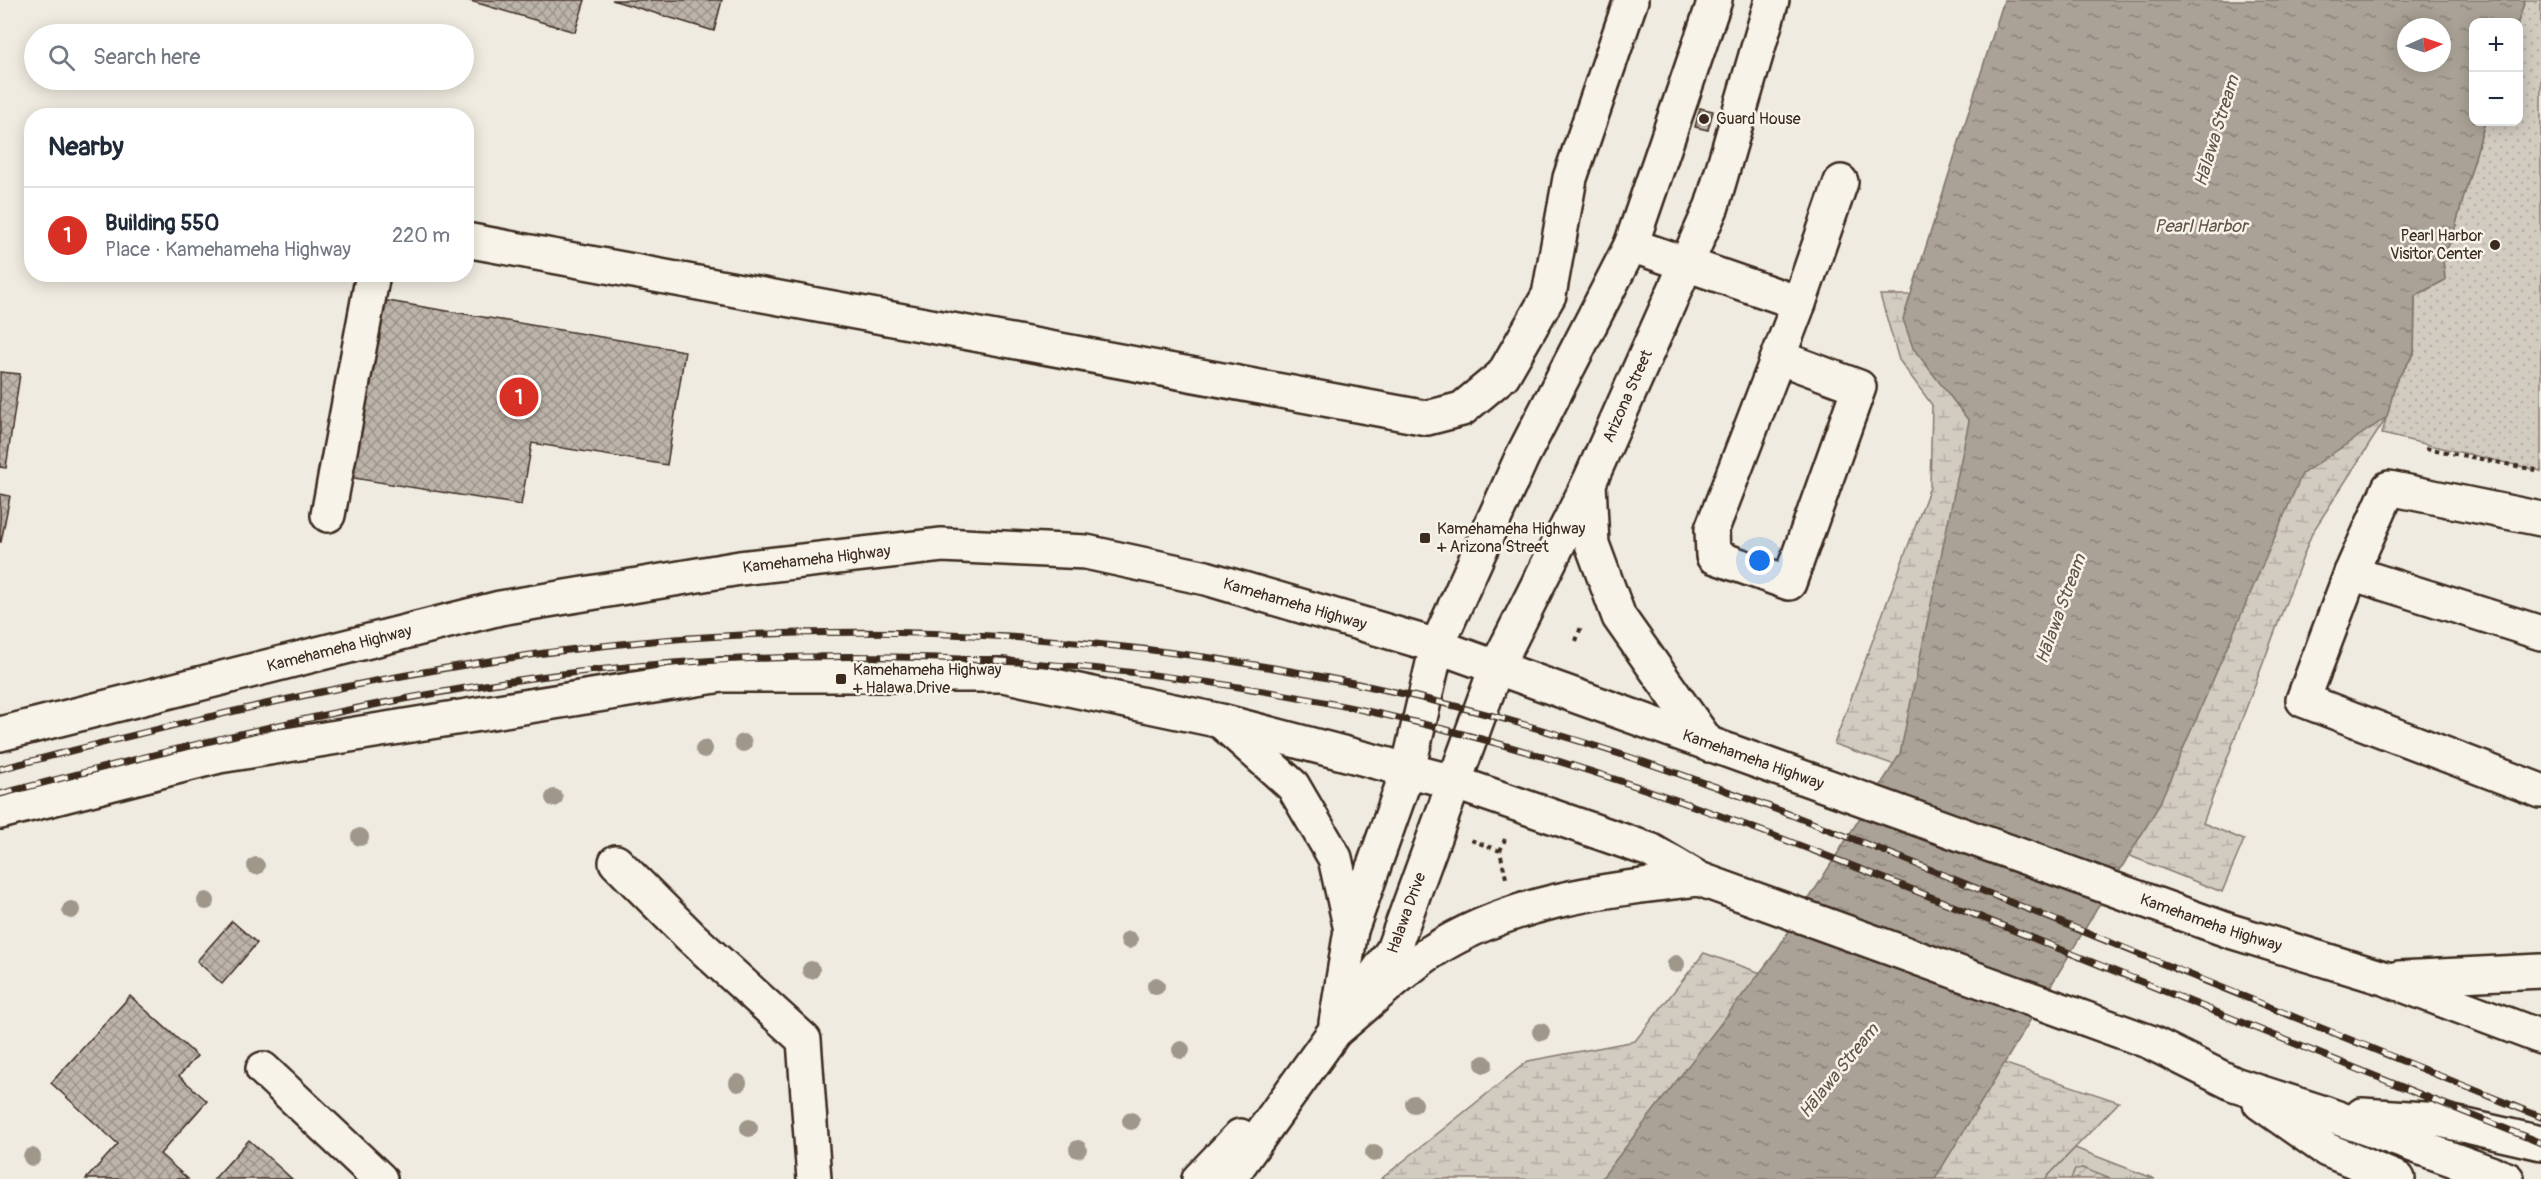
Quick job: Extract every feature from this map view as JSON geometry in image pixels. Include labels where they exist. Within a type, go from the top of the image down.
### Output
[{"type":"main road","points":[[474,241],[1427,418],[1462,409],[1503,375],[1549,296],[1570,178],[1631,0]]},
{"type":"main road","points":[[1408,770],[1437,646],[1522,457],[1630,245],[1715,0]]},
{"type":"main road","name":"Arizona Street","points":[[1453,782],[1496,668],[1588,483],[1712,206],[1772,0]]},
{"type":"main road","points":[[1778,357],[1859,387],[1789,583],[1713,556],[1712,529],[1778,357],[1799,303],[1841,182]]},
{"type":"main road","points":[[1630,245],[1799,303]]},
{"type":"main road","points":[[328,515],[372,282]]},
{"type":"main road","points":[[1588,483],[1592,544],[1619,617],[1709,745]]},
{"type":"main road","points":[[2541,519],[2389,488],[2351,573],[2303,700],[2541,791]]},
{"type":"main road","name":"Kamehameha Highway","points":[[0,734],[500,608],[740,568],[942,545],[1086,552],[1206,578],[1437,646],[1709,745],[1782,768],[2230,931],[2387,979],[2541,1037]]},
{"type":"main road","points":[[2351,573],[2541,633]]},
{"type":"main road","points":[[0,812],[219,756],[722,675],[1003,675],[1221,721],[1453,782],[1650,850],[1699,879],[1754,900],[2150,1042],[2234,1084],[2324,1113],[2507,1179]]},
{"type":"main road","points":[[1221,721],[1293,786],[1335,858],[1351,930]]},
{"type":"main road","name":"Halawa Drive","points":[[1335,1031],[1351,930],[1408,770]]},
{"type":"main road","name":"Halawa Drive","points":[[1229,1179],[1393,950],[1453,782]]},
{"type":"main road","points":[[616,861],[691,937],[804,1040],[814,1179]]},
{"type":"main road","points":[[1335,1031],[1431,952],[1508,913],[1600,891],[1699,879]]},
{"type":"main road","points":[[2387,979],[2541,971]]},
{"type":"main road","points":[[263,1069],[380,1179]]},
{"type":"main road","name":"Halawa Drive","points":[[1199,1179],[1300,1078]]},
{"type":"main road","points":[[2234,1084],[2327,1150],[2398,1179]]},
{"type":"main road","points":[[2324,1113],[2440,1120],[2541,1143]]},
{"type":"path","points":[[2426,448],[2541,471]]},
{"type":"path","points":[[1464,837],[1500,851]]},
{"type":"path","points":[[1505,839],[1500,851],[1508,885]]},
{"type":"green space","name":"Pearl Harbor Visitor Center","points":[[2525,0],[2541,0],[2541,471],[2382,434],[2396,380],[2414,354],[2415,296],[2445,280],[2443,260],[2454,231],[2484,126],[2523,126],[2523,18],[2519,18]]},
{"type":"green space","points":[[1880,295],[1912,295],[1997,386],[2003,802],[1834,744],[1930,487],[1932,405],[1899,360]]},
{"type":"green space","points":[[2343,363],[2387,417],[2312,533],[2203,823],[2244,840],[2222,892],[2069,832]]},
{"type":"green space","points":[[1704,953],[1852,1005],[1704,1179],[1381,1179],[1528,1061],[1635,1041]]},
{"type":"green space","points":[[1970,1052],[2119,1102],[2045,1179],[1863,1179]]},
{"type":"green space","points":[[2075,1148],[2155,1179],[2110,1179],[2082,1168],[2075,1170],[2071,1179],[2045,1179]]},
{"type":"green space","points":[[2082,1168],[2110,1179],[2071,1179],[2075,1170]]},
{"type":"water","points":[[2004,0],[2525,0],[2519,18],[2469,18],[2469,126],[2484,126],[2454,231],[2443,260],[2445,280],[2415,296],[2414,354],[2396,381],[2387,417],[2302,474],[2158,807],[1935,1179],[1601,1179],[1775,953],[1900,754],[1969,421],[1913,348],[1903,319]]},
{"type":"building","points":[[467,0],[585,0],[575,32]]},
{"type":"building","points":[[612,0],[722,0],[714,31]]},
{"type":"building","name":"Guard House","points":[[1700,108],[1713,111],[1708,130],[1695,127]]},
{"type":"building","points":[[376,299],[685,351],[667,465],[532,443],[521,505],[347,477]]},
{"type":"building","points":[[0,372],[20,374],[6,468],[0,467]]},
{"type":"building","points":[[0,494],[10,496],[1,542],[0,542]]},
{"type":"building","points":[[232,921],[257,943],[222,984],[197,961]]},
{"type":"building","points":[[130,996],[197,1056],[179,1076],[207,1101],[160,1154],[188,1179],[86,1179],[118,1144],[51,1083]]},
{"type":"building","points":[[249,1140],[292,1179],[214,1179]]},
{"type":"railway","points":[[0,769],[183,723],[368,682],[554,652],[647,641],[742,635],[921,633],[1099,644],[1188,655],[1276,668],[1451,705],[1520,723],[1656,766],[1856,840],[2541,1117]]},
{"type":"railway","points":[[0,794],[222,738],[371,705],[445,691],[596,670],[702,661],[810,657],[918,657],[1026,663],[1134,673],[1241,687],[1347,707],[1451,731],[1588,770],[1722,816],[1856,867],[2541,1143]]},
{"type":"place","name":"Guard House","points":[[1704,119]]},
{"type":"place","name":"Pearl Harbor Visitor Center","points":[[2495,245]]},
{"type":"place","name":"Building 550","points":[[519,397]]},
{"type":"place","name":"Kamehameha Highway + Arizona Street","points":[[1425,538]]},
{"type":"place","name":"Kamehameha Highway + Halawa Drive","points":[[841,679]]},
{"type":"water label","name":"Hālawa Stream","points":[[2217,131]]},
{"type":"water label","name":"Pearl Harbor","points":[[2201,226]]},
{"type":"water label","name":"Hālawa Stream","points":[[2061,609]]},
{"type":"water label","name":"Hālawa Stream","points":[[1839,1071]]}]
